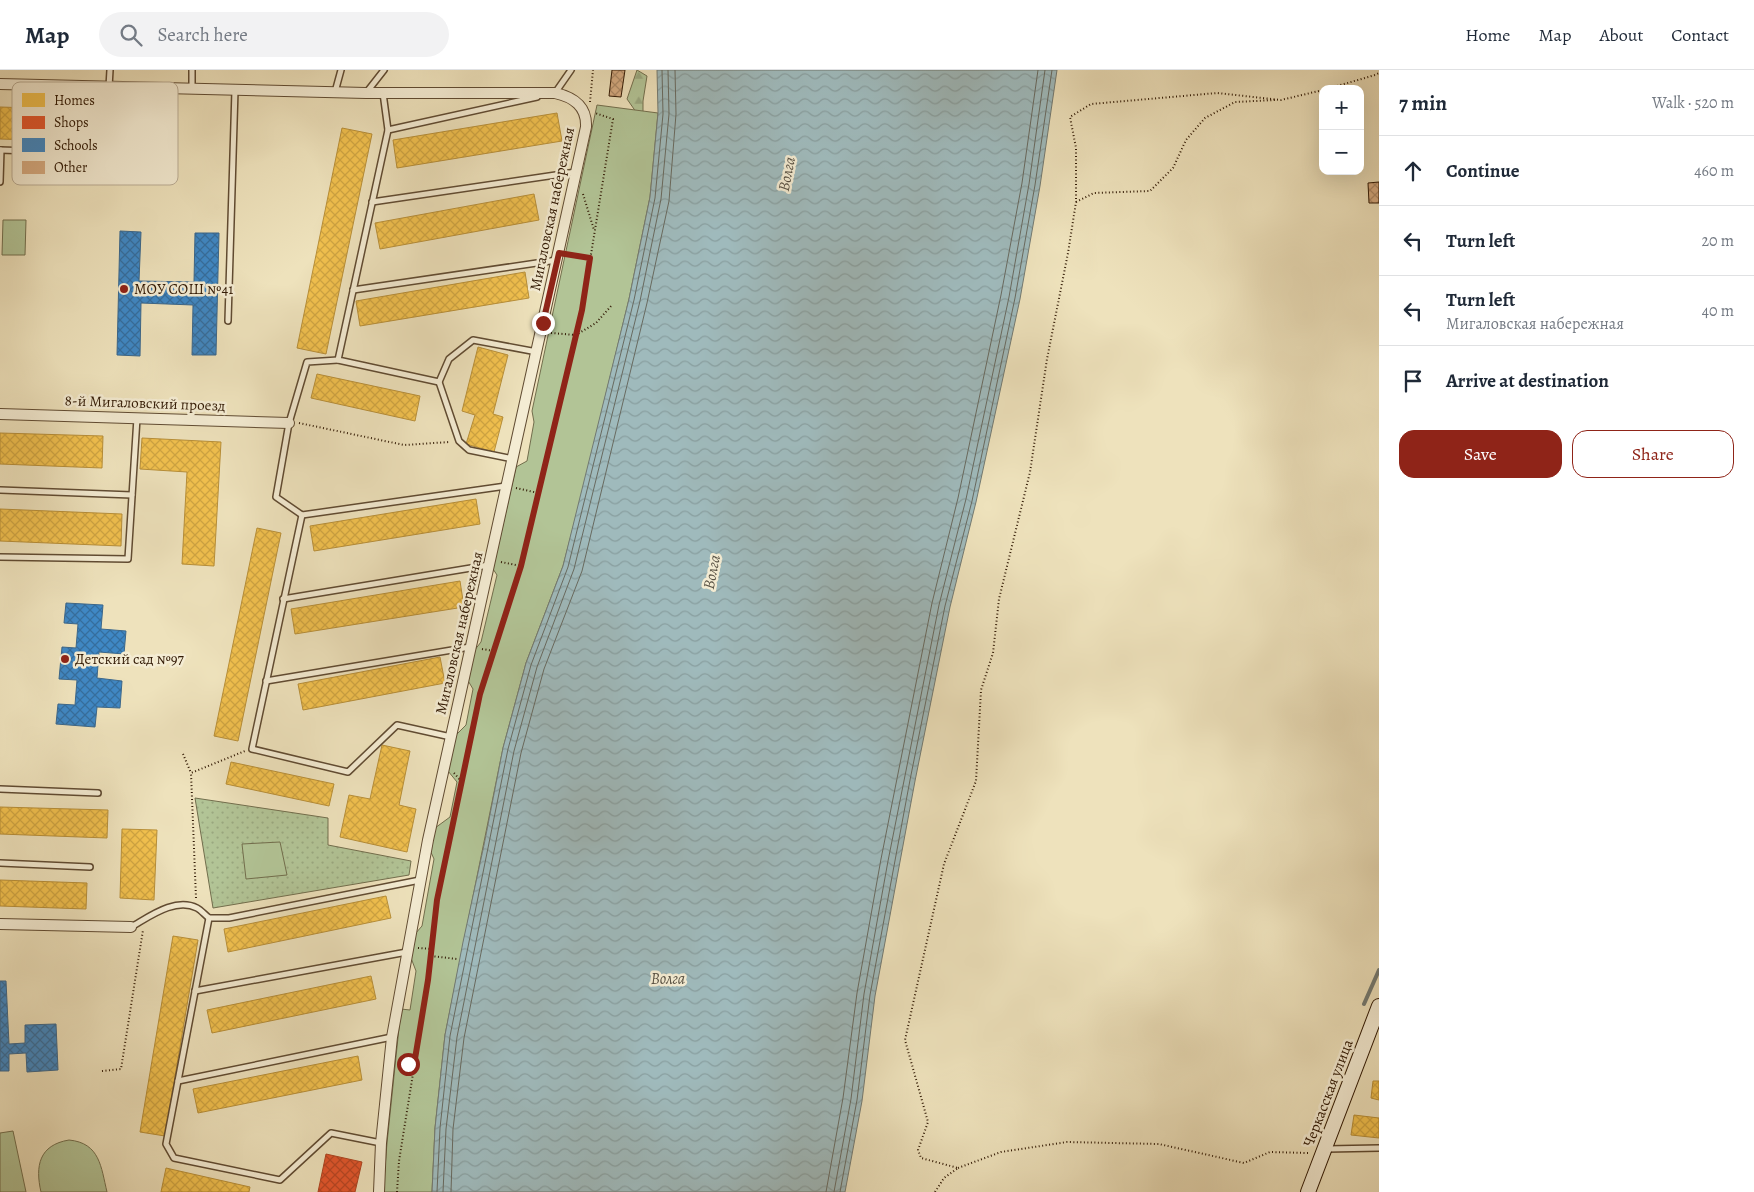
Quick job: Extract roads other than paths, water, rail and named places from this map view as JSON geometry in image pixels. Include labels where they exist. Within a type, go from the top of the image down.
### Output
[{"type":"street","points":[[178,90],[559,94]]},
{"type":"street","name":"Мигаловская набережная","points":[[379,1192],[392,1037],[407,952],[470,647],[537,352],[586,122],[580,105],[572,99],[559,94]]},
{"type":"street","name":"8-й Мигаловский проезд","points":[[0,414],[289,422]]},
{"type":"street","points":[[0,924],[131,927]]},
{"type":"street","name":"Черкасская улица","points":[[1308,1192],[1379,1006]]},
{"type":"lane","points":[[192,70],[192,90]]},
{"type":"lane","points":[[334,92],[341,70]]},
{"type":"lane","points":[[366,93],[384,70]]},
{"type":"lane","points":[[388,130],[559,94],[570,70]]},
{"type":"lane","points":[[228,321],[235,90]]},
{"type":"lane","points":[[338,360],[388,130],[383,93]]},
{"type":"lane","points":[[0,182],[1,150]]},
{"type":"lane","points":[[372,202],[576,172]]},
{"type":"lane","points":[[353,290],[558,256]]},
{"type":"lane","points":[[513,459],[468,450],[459,441],[439,382],[449,359],[473,340],[537,352]]},
{"type":"lane","points":[[439,382],[338,360],[307,362],[289,422],[276,497],[302,515],[507,486]]},
{"type":"lane","points":[[0,557],[128,559],[137,418]]},
{"type":"lane","points":[[0,490],[132,495]]},
{"type":"lane","points":[[302,515],[252,748],[348,772],[397,725],[451,736]]},
{"type":"lane","points":[[283,600],[489,566]]},
{"type":"lane","points":[[266,681],[470,647]]},
{"type":"lane","points":[[0,788],[98,793]]},
{"type":"lane","points":[[0,863],[90,867]]},
{"type":"lane","points":[[131,927],[156,912],[178,905],[196,908],[209,918],[229,918],[421,880]]},
{"type":"lane","points":[[209,918],[166,1144],[174,1158],[280,1180],[331,1133],[382,1143]]},
{"type":"lane","points":[[195,991],[407,952]]},
{"type":"lane","points":[[178,1081],[392,1037]]},
{"type":"lane","points":[[1324,1151],[1379,1148]]},
{"type":"water","name":"Волга","points":[[657,70],[1057,70],[1040,186],[1020,299],[976,502],[950,607],[915,781],[875,996],[862,1101],[845,1192],[432,1192],[435,1128],[445,1035],[463,942],[503,748],[526,663],[563,566],[629,299],[650,197],[658,113]]},
{"type":"waterway","points":[[1364,1004],[1379,970]]},
{"type":"place","name":"МОУ СОШ №41","points":[[124,289]]},
{"type":"place","name":"Детский сад №97","points":[[65,659]]}]
